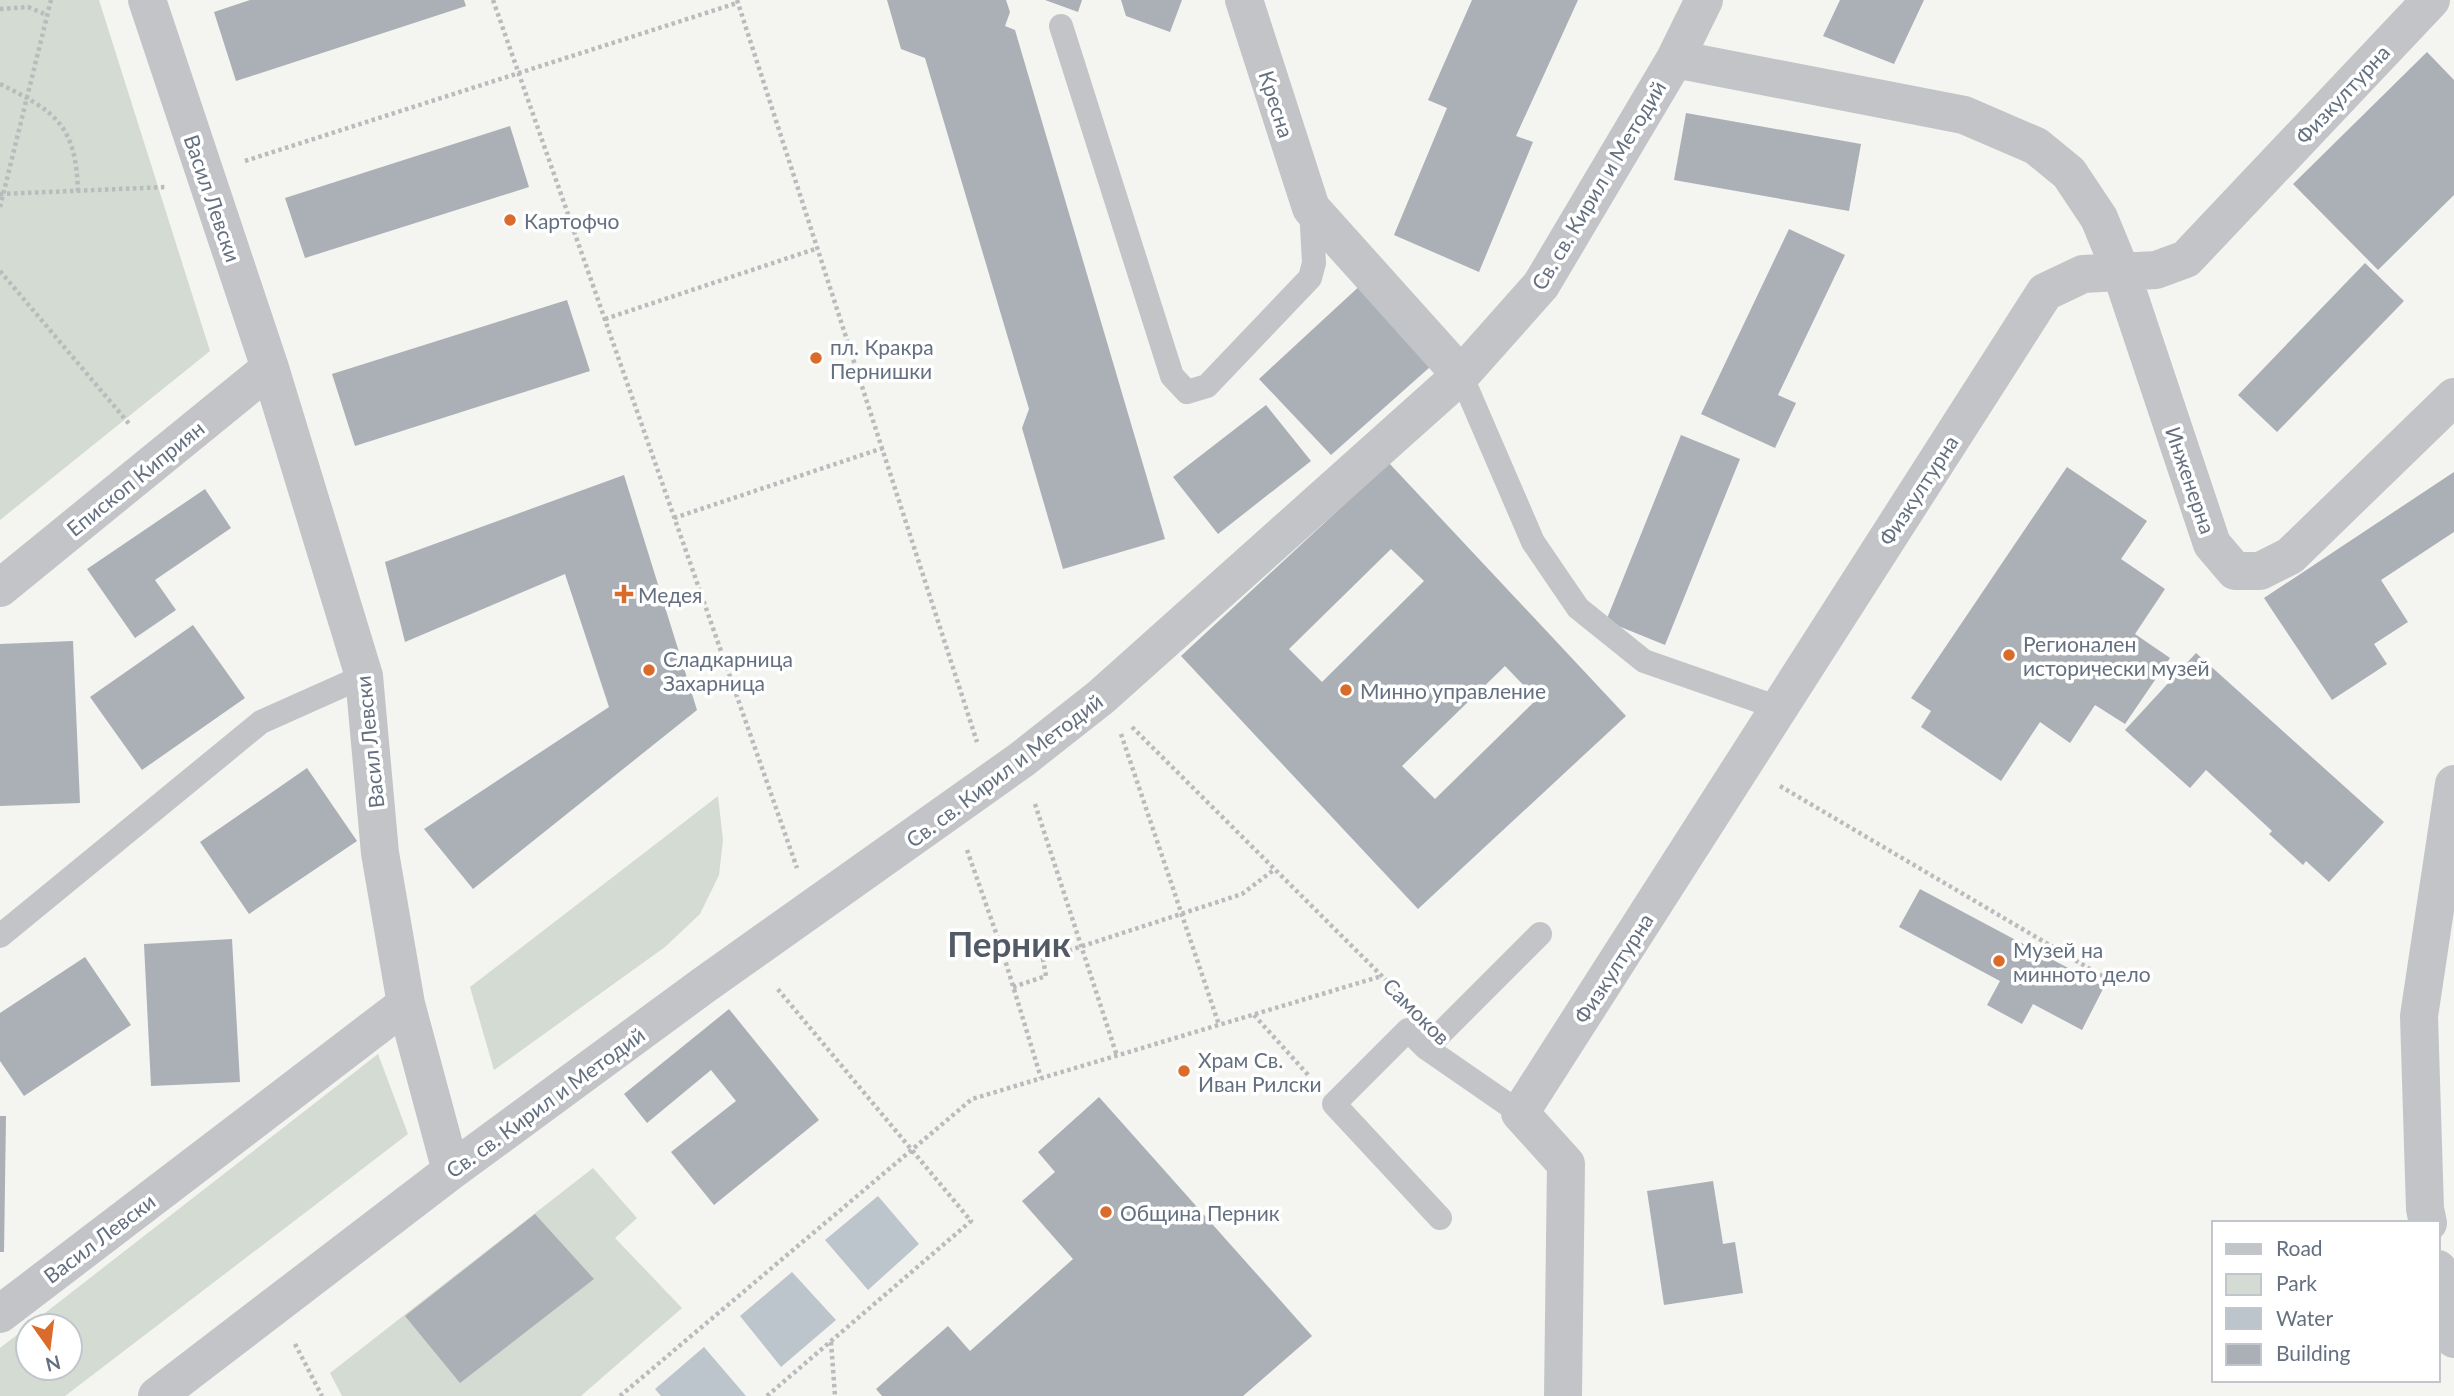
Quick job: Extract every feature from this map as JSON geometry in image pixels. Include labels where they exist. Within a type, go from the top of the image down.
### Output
[{"type":"street","name":"Васил Левски","points":[[0,1314],[406,1004],[380,853],[364,677],[270,368],[147,0]]},
{"type":"street","name":"Кресна","points":[[1244,0],[1311,208]]},
{"type":"street","name":"Св. св. Кирил и Методий","points":[[157,1396],[452,1171],[748,953],[1021,760],[1107,703],[1461,375],[1541,285],[1675,59],[1704,0]]},
{"type":"street","name":"Физкултурна","points":[[1521,1113],[2045,292],[2083,274],[2156,270],[2186,259],[2431,0]]},
{"type":"street","name":"Инженерна","points":[[1675,59],[1964,115],[2036,146],[2069,173],[2099,218],[2120,270],[2212,544],[2235,571],[2260,571],[2290,556],[2454,397]]},
{"type":"street","points":[[1311,208],[1461,375]]},
{"type":"street","name":"Епископ Киприян","points":[[0,588],[270,368]]},
{"type":"street","points":[[2428,1221],[2419,1016],[2454,784]]},
{"type":"street","points":[[406,1004],[452,1171]]},
{"type":"street","points":[[1521,1113],[1566,1164],[1563,1396]]},
{"type":"street","points":[[2440,1278],[2454,1339]]},
{"type":"lane","points":[[1061,26],[1172,376],[1187,392],[1207,386],[1310,278],[1314,263],[1311,208]]},
{"type":"lane","points":[[1461,375],[1533,542],[1578,608],[1644,660],[1779,708]]},
{"type":"lane","points":[[0,936],[261,722],[364,677]]},
{"type":"lane","points":[[1434,1041],[1540,934]]},
{"type":"lane","points":[[1440,1218],[1334,1104],[1408,1030],[1434,1041],[1521,1113]]},
{"type":"path","points":[[0,207],[1,194],[51,0]]},
{"type":"path","points":[[493,0],[812,910]]},
{"type":"path","points":[[1,194],[158,189],[737,1],[990,784]]},
{"type":"path","points":[[0,9],[28,6],[47,15]]},
{"type":"path","points":[[0,84],[58,117],[77,156],[78,192]]},
{"type":"path","points":[[605,319],[818,248]]},
{"type":"path","points":[[0,271],[125,419],[156,461]]},
{"type":"path","points":[[674,517],[883,448]]},
{"type":"path","points":[[1107,703],[1219,1025]]},
{"type":"path","name":"Самоков","points":[[1107,703],[1382,976],[1434,1041]]},
{"type":"path","points":[[1021,760],[1116,1056]]},
{"type":"path","points":[[1743,764],[2119,986]]},
{"type":"path","points":[[953,810],[1002,950],[1041,1079]]},
{"type":"path","points":[[1043,959],[1242,894],[1275,869]]},
{"type":"path","points":[[1002,950],[1038,940],[1046,976],[1013,987]]},
{"type":"path","points":[[748,953],[971,1221],[766,1396]]},
{"type":"path","points":[[620,1396],[972,1099],[1382,976]]},
{"type":"path","points":[[1254,1014],[1334,1104]]},
{"type":"path","points":[[274,1307],[323,1396]]},
{"type":"path","points":[[831,1341],[835,1396]]},
{"type":"green space","points":[[0,0],[99,0],[210,351],[0,520]]},
{"type":"green space","points":[[718,796],[723,840],[719,875],[700,914],[665,947],[494,1070],[470,987]]},
{"type":"green space","points":[[378,1054],[408,1134],[84,1381],[84,1312],[46,1312]]},
{"type":"green space","points":[[593,1168],[637,1218],[615,1238],[682,1308],[581,1396],[342,1396],[330,1373]]},
{"type":"green space","points":[[14,1337],[14,1382],[83,1382],[65,1396],[0,1396],[0,1348]]},
{"type":"water","points":[[878,1196],[919,1244],[868,1290],[825,1240]]},
{"type":"water","points":[[792,1272],[836,1320],[781,1367],[740,1316]]},
{"type":"water","points":[[704,1347],[746,1396],[661,1396],[655,1389]]},
{"type":"building","points":[[250,0],[464,0],[466,6],[236,81],[214,12]]},
{"type":"building","points":[[887,0],[1006,0],[1010,12],[1005,26],[1015,30],[1165,539],[1063,569],[1022,428],[1029,409],[925,58],[901,49]]},
{"type":"building","points":[[1045,0],[1082,0],[1078,12]]},
{"type":"building","points":[[1121,0],[1182,0],[1170,32],[1126,16]]},
{"type":"building","points":[[1472,0],[1578,0],[1516,136],[1533,142],[1479,272],[1394,235],[1447,108],[1428,100]]},
{"type":"building","points":[[1840,0],[1924,0],[1894,64],[1823,36]]},
{"type":"building","points":[[2427,52],[2454,80],[2454,195],[2378,270],[2293,184]]},
{"type":"building","points":[[1686,113],[1861,144],[1849,211],[1674,180]]},
{"type":"building","points":[[510,126],[529,187],[305,258],[285,198]]},
{"type":"building","points":[[1789,229],[1845,255],[1778,395],[1796,403],[1775,448],[1701,414]]},
{"type":"building","points":[[2365,263],[2404,301],[2277,432],[2238,395]]},
{"type":"building","points":[[1364,282],[1439,359],[1331,455],[1259,379]]},
{"type":"building","points":[[567,300],[590,371],[355,446],[332,374]]},
{"type":"building","points":[[1266,405],[1311,461],[1218,534],[1173,477]]},
{"type":"building","points":[[1681,435],[1740,459],[1665,645],[1606,621]]},
{"type":"building","name":"Минно управление","points":[[1389,463],[1626,716],[1418,909],[1181,656]],"holes":[[[1391,549],[1424,581],[1322,682],[1289,649]],[[1505,666],[1537,699],[1435,799],[1402,766]]]},
{"type":"building","points":[[2067,467],[2147,521],[2121,559],[2165,589],[2135,634],[2170,658],[2125,724],[2095,705],[2070,743],[2040,722],[2001,781],[1921,727],[1931,711],[1911,698]]},
{"type":"building","points":[[2454,472],[2454,532],[2381,580],[2408,622],[2374,644],[2387,664],[2332,700],[2264,598]]},
{"type":"building","points":[[624,475],[697,710],[473,889],[424,829],[609,707],[565,574],[405,642],[385,562]]},
{"type":"building","points":[[205,489],[231,528],[155,580],[176,610],[135,638],[87,569]]},
{"type":"building","points":[[193,625],[245,698],[142,770],[90,697]]},
{"type":"building","points":[[73,641],[80,803],[0,806],[0,644]]},
{"type":"building","points":[[2196,653],[2384,822],[2329,882],[2306,861],[2303,865],[2269,834],[2272,831],[2206,770],[2190,788],[2125,730]]},
{"type":"building","points":[[307,768],[357,841],[249,914],[200,842]]},
{"type":"building","points":[[1920,889],[2104,987],[2082,1030],[2033,1004],[2022,1024],[1987,1005],[2000,981],[1899,927]]},
{"type":"building","points":[[232,939],[240,1082],[151,1086],[144,944]]},
{"type":"building","points":[[85,957],[131,1025],[24,1096],[0,1061],[0,1013]]},
{"type":"building","points":[[729,1009],[819,1120],[714,1205],[671,1152],[736,1101],[711,1070],[647,1123],[624,1094]]},
{"type":"building","points":[[1099,1097],[1312,1336],[1243,1396],[882,1396],[876,1389],[948,1326],[970,1351],[1073,1259],[1022,1201],[1055,1172],[1038,1152]]},
{"type":"building","points":[[0,1116],[6,1116],[4,1252],[0,1252]]},
{"type":"building","points":[[1713,1181],[1723,1244],[1735,1242],[1743,1293],[1664,1305],[1647,1191]]},
{"type":"building","points":[[535,1214],[594,1279],[460,1383],[405,1316]]},
{"type":"place","name":"Картофчо","points":[[510,220]]},
{"type":"place","name":"пл. Кракра Пернишки","points":[[816,358]]},
{"type":"place","name":"Медея","points":[[624,594]]},
{"type":"place","name":"Регионален исторически музей","points":[[2009,655]]},
{"type":"place","name":"Сладкарница Захарница","points":[[649,670]]},
{"type":"place","name":"Минно управление","points":[[1346,690]]},
{"type":"place","name":"Музей на минното дело","points":[[1999,961]]},
{"type":"place","name":"Храм Св. Иван Рилски","points":[[1184,1071]]},
{"type":"place","name":"Община Перник","points":[[1106,1212]]},
{"type":"district","name":"Перник","points":[[1009,943]]}]
